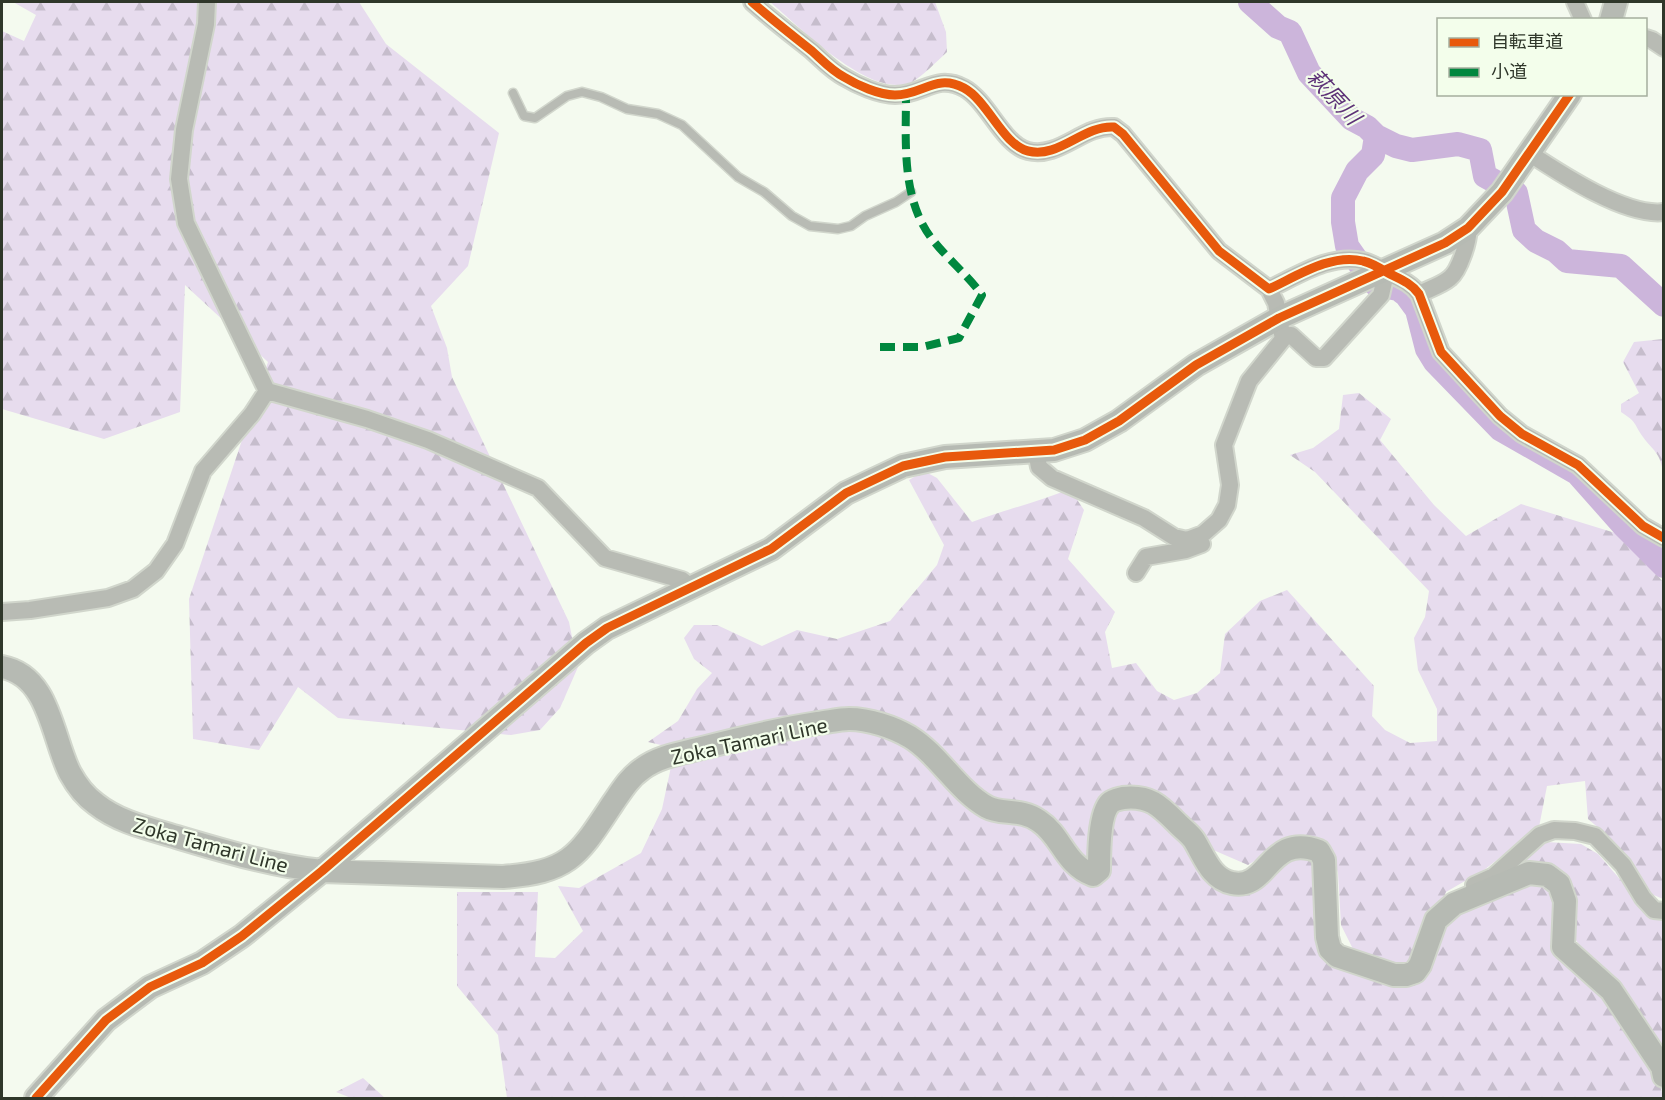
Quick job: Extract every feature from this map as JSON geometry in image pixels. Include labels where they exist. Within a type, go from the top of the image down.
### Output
[{"type":"main road","points":[[1612,18],[1616,2]]},
{"type":"main road","points":[[36,1098],[106,1020],[150,987],[202,963],[242,936],[322,871],[586,643],[607,628],[771,549],[846,493],[903,466],[945,457],[1053,450],[1085,440],[1119,421],[1196,365],[1281,327],[1347,287],[1381,280],[1468,228],[1502,192],[1569,96]]},
{"type":"main road","name":"Zoka Tamari Line","points":[[2,667],[9,668],[27,680],[39,693],[49,714],[69,772],[79,787],[96,804],[127,822],[296,868],[322,871],[503,877],[531,875],[553,869],[575,856],[593,834],[628,780],[656,760],[773,730],[849,719],[888,727],[910,738],[937,759],[962,788],[988,808],[1022,813],[1042,822],[1079,869],[1093,875],[1099,870],[1103,814],[1110,803],[1119,799],[1137,797],[1147,799],[1161,807],[1192,837],[1213,872],[1233,884],[1247,884],[1261,873],[1280,852],[1298,846],[1319,851],[1324,860],[1327,937],[1330,949],[1336,956],[1394,975],[1415,972],[1420,965],[1436,920],[1454,904],[1529,873],[1547,875],[1559,884],[1565,901],[1563,947],[1611,990],[1662,1068],[1664,1076]]},
{"type":"street","points":[[207,2],[206,24],[184,130],[178,179],[186,223],[267,391],[368,419],[418,437],[538,488],[604,558],[682,580],[691,588]]},
{"type":"street","points":[[752,2],[842,77],[873,90],[893,95],[906,94],[940,81],[953,82],[967,89],[976,96],[1006,135],[1026,151],[1040,152],[1056,148],[1095,129],[1114,127],[1123,134],[1219,251],[1269,289],[1276,303],[1281,327],[1278,347],[1249,381],[1224,445],[1230,485],[1227,505],[1219,520],[1203,534],[1186,540],[1174,537],[1144,518],[1052,478],[1039,467],[1036,451]]},
{"type":"street","points":[[1575,2],[1583,18]]},
{"type":"street","points":[[1647,38],[1664,48]]},
{"type":"street","points":[[1529,153],[1573,183],[1641,212],[1664,213]]},
{"type":"street","points":[[1419,294],[1452,278],[1461,261],[1469,235],[1468,228]]},
{"type":"street","points":[[1269,289],[1321,265],[1336,261],[1361,260],[1375,264],[1381,280]]},
{"type":"street","points":[[1381,280],[1414,286],[1441,352],[1500,416],[1522,434],[1578,465],[1643,526],[1664,538]]},
{"type":"street","points":[[1281,327],[1316,358],[1324,358],[1381,280]]},
{"type":"street","points":[[2,612],[108,598],[133,589],[156,571],[175,544],[203,471],[252,414],[267,391]]},
{"type":"street","points":[[1136,573],[1146,557],[1186,550],[1205,543],[1222,524],[1219,520]]},
{"type":"street","points":[[1454,904],[1451,896],[1494,876],[1540,835],[1554,830],[1575,831],[1595,836],[1623,865],[1642,898],[1654,910],[1664,911]]},
{"type":"lane","points":[[513,93],[524,116],[535,118],[567,96],[582,92],[601,97],[627,109],[658,114],[682,125],[738,177],[764,192],[792,216],[810,226],[838,229],[851,225],[911,192]]},
{"type":"green space","points":[[13,2],[359,2],[386,44],[499,133],[468,266],[431,306],[447,348],[452,377],[569,622],[578,667],[560,708],[540,730],[511,735],[338,718],[298,687],[259,750],[193,739],[189,599],[268,362],[185,285],[180,412],[104,439],[2,409],[2,31],[24,41],[36,15]]},
{"type":"green space","points":[[770,2],[935,2],[946,32],[947,52],[912,82],[895,85],[877,81],[836,58]]},
{"type":"green space","points":[[1664,339],[1663,471],[1656,452],[1633,421],[1621,412],[1621,404],[1639,393],[1623,362],[1634,342]]},
{"type":"green space","points":[[1359,393],[1391,419],[1380,440],[1434,505],[1466,536],[1521,504],[1625,536],[1663,582],[1663,899],[1649,893],[1607,835],[1588,819],[1585,781],[1547,786],[1539,827],[1484,870],[1446,892],[1418,957],[1401,970],[1354,951],[1341,925],[1338,873],[1333,857],[1286,841],[1248,865],[1204,846],[1164,799],[1105,799],[1090,857],[1079,855],[988,801],[880,716],[674,748],[648,742],[678,721],[697,689],[712,673],[694,659],[684,638],[694,625],[717,625],[762,646],[797,630],[837,639],[890,621],[937,565],[944,545],[909,480],[924,471],[937,478],[972,522],[1070,489],[1084,510],[1068,559],[1115,612],[1105,632],[1112,668],[1136,663],[1157,691],[1174,700],[1197,693],[1220,673],[1225,634],[1260,601],[1287,590],[1374,686],[1372,716],[1385,730],[1410,743],[1437,741],[1437,709],[1418,670],[1414,638],[1425,617],[1429,591],[1315,472],[1290,455],[1313,448],[1339,429],[1343,395]]},
{"type":"green space","points":[[849,725],[886,733],[1020,818],[1093,881],[1114,807],[1158,811],[1219,884],[1283,857],[1315,855],[1322,938],[1393,980],[1441,923],[1530,878],[1555,887],[1557,931],[1607,993],[1657,1069],[1663,1098],[507,1098],[498,1035],[457,986],[457,892],[538,892],[535,957],[555,958],[583,931],[558,886],[579,888],[641,853],[662,809],[672,762]]},
{"type":"green space","points":[[1546,842],[1581,844],[1598,854],[1652,916],[1663,914],[1663,1060],[1573,936],[1574,900],[1566,874],[1552,867],[1516,872],[1520,859]]},
{"type":"green space","points":[[363,1078],[385,1098],[351,1098],[336,1092]]},
{"type":"waterway","name":"萩原川","points":[[1250,2],[1278,27],[1290,32],[1309,73],[1352,119],[1367,127],[1376,136],[1396,146],[1412,150],[1458,144],[1480,150],[1485,176],[1516,193],[1524,230],[1536,241],[1556,251],[1567,261],[1621,266],[1664,305]]},
{"type":"waterway","name":"萩原川","points":[[1376,136],[1373,155],[1357,171],[1343,198],[1343,222],[1347,246],[1376,285],[1398,289],[1406,295],[1417,310],[1427,349],[1435,362],[1500,429],[1577,473],[1624,526],[1664,566]]},
{"type":"marked path","points":[[880,347],[922,347],[959,338],[982,295],[935,243],[916,210],[908,177],[906,94]]},
{"type":"cycle path","points":[[752,2],[835,72],[868,89],[895,95],[945,83],[964,88],[981,102],[1011,140],[1028,151],[1050,150],[1092,131],[1114,127],[1123,134],[1219,251],[1269,289],[1314,267],[1351,259],[1370,263],[1405,282],[1419,294],[1441,352],[1500,416],[1522,434],[1578,465],[1643,526],[1664,538]]},
{"type":"cycle path","points":[[36,1098],[106,1020],[150,987],[202,963],[242,936],[322,871],[586,643],[607,628],[771,549],[846,493],[903,466],[945,457],[1054,450],[1085,440],[1119,421],[1196,365],[1279,318],[1445,243],[1468,228],[1502,192],[1569,96]]}]
